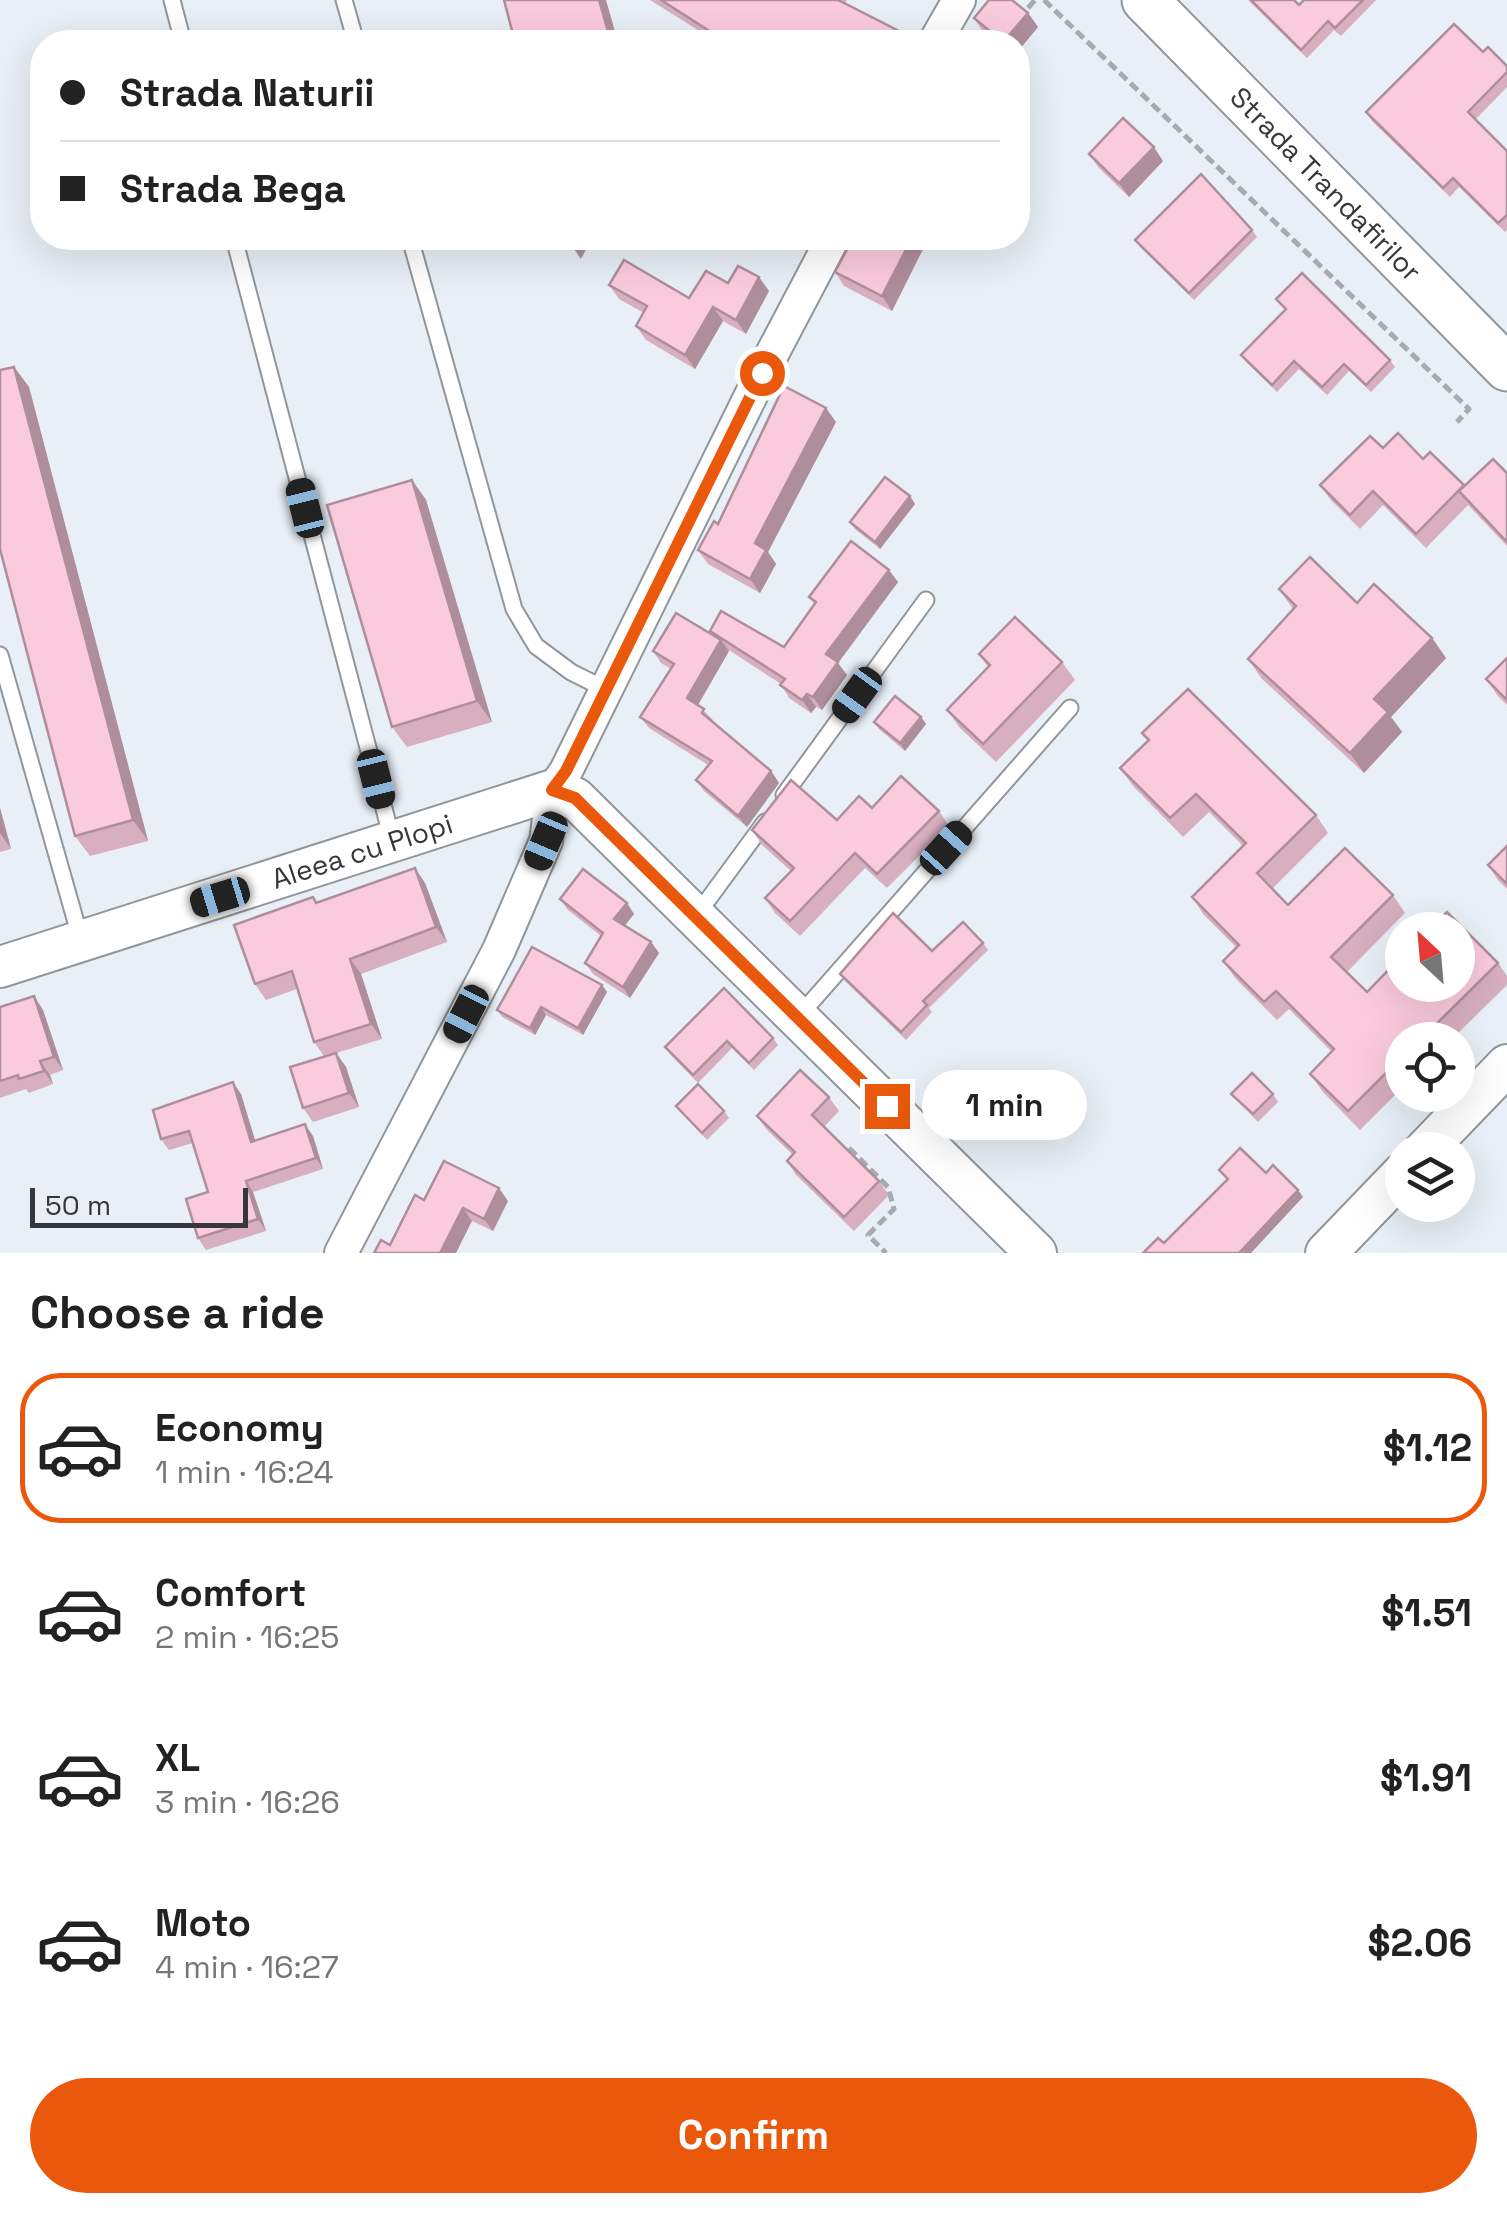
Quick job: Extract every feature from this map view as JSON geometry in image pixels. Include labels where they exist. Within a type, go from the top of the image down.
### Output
[{"type":"main road","name":"Strada Trandafirilor","points":[[1145,0],[1507,368]]},
{"type":"street","points":[[942,30],[959,0]]},
{"type":"street","points":[[342,1253],[499,950],[546,841],[552,790],[566,771],[827,250]]},
{"type":"street","points":[[552,790],[575,798],[1036,1253]]},
{"type":"street","name":"Aleea cu Plopi","points":[[0,967],[552,790]]},
{"type":"street","points":[[1442,1132],[1507,1065]]},
{"type":"street","points":[[1326,1253],[1385,1192]]},
{"type":"lane","points":[[172,0],[180,30]]},
{"type":"lane","points":[[344,0],[353,30]]},
{"type":"lane","points":[[237,250],[394,843]]},
{"type":"lane","points":[[413,250],[514,608],[536,646],[571,672],[607,690]]},
{"type":"lane","points":[[696,916],[926,600]]},
{"type":"lane","points":[[0,655],[81,940]]},
{"type":"lane","points":[[798,1017],[1070,708]]},
{"type":"path","points":[[1028,8],[1035,0]]},
{"type":"path","points":[[1044,0],[1469,410],[1458,422]]},
{"type":"path","points":[[848,1148],[888,1188],[894,1209],[868,1236],[886,1253]]},
{"type":"path","points":[[863,1222],[872,1231]]},
{"type":"building","points":[[504,0],[599,0],[608,30],[512,30]]},
{"type":"building","points":[[661,0],[838,0],[897,30],[708,30]]},
{"type":"building","points":[[989,0],[1012,0],[1028,13],[1013,30],[988,30],[974,18]]},
{"type":"building","points":[[1251,0],[1294,0],[1299,5],[1304,0],[1363,0],[1335,28],[1328,21],[1301,50]]},
{"type":"building","points":[[1454,24],[1483,52],[1488,47],[1507,66],[1507,72],[1468,112],[1507,151],[1507,215],[1498,223],[1453,178],[1443,188],[1366,112]]},
{"type":"building","points":[[1123,118],[1154,147],[1119,183],[1089,154]]},
{"type":"building","points":[[1201,174],[1252,230],[1189,293],[1135,240]]},
{"type":"building","points":[[847,250],[906,250],[882,296],[835,272]]},
{"type":"building","points":[[624,260],[689,298],[706,271],[728,283],[738,266],[759,277],[736,320],[713,307],[685,355],[636,326],[647,306],[609,285]]},
{"type":"building","points":[[1302,273],[1390,360],[1366,385],[1344,364],[1322,387],[1294,361],[1272,385],[1241,355],[1286,309],[1276,299]]},
{"type":"building","points":[[14,367],[133,820],[75,836],[0,549],[0,370]]},
{"type":"building","points":[[784,386],[826,408],[755,543],[766,550],[750,579],[698,550],[714,521],[718,524]]},
{"type":"building","points":[[1398,433],[1423,459],[1430,452],[1464,485],[1416,534],[1373,491],[1350,515],[1320,485],[1370,436],[1383,448]]},
{"type":"building","points":[[1493,459],[1507,473],[1507,542],[1459,491]]},
{"type":"building","points":[[885,477],[910,496],[875,542],[850,522]]},
{"type":"building","points":[[412,480],[477,701],[392,727],[327,505]]},
{"type":"building","points":[[851,541],[889,570],[826,654],[838,662],[813,697],[807,694],[802,700],[780,685],[785,679],[710,631],[721,611],[784,647],[816,602],[809,597]]},
{"type":"building","points":[[1310,557],[1357,603],[1374,584],[1432,638],[1374,699],[1388,712],[1350,753],[1248,659],[1296,606],[1279,589]]},
{"type":"building","points":[[676,613],[721,640],[687,698],[771,771],[738,816],[696,780],[712,761],[640,717],[674,664],[653,651]]},
{"type":"building","points":[[1015,617],[1062,662],[983,744],[947,710],[990,665],[979,654]]},
{"type":"building","points":[[1507,658],[1507,700],[1486,679]]},
{"type":"building","points":[[1188,689],[1316,815],[1257,873],[1288,905],[1345,848],[1393,895],[1331,957],[1367,992],[1385,973],[1385,1002],[1458,1002],[1438,1022],[1385,1022],[1385,1074],[1348,1111],[1310,1074],[1334,1049],[1276,991],[1264,1002],[1223,961],[1239,945],[1192,897],[1246,843],[1196,794],[1170,818],[1120,768],[1149,740],[1142,733]]},
{"type":"building","points":[[895,696],[921,717],[900,743],[874,722]]},
{"type":"building","points":[[901,776],[939,811],[877,874],[855,853],[790,921],[765,898],[794,868],[752,830],[791,780],[837,820],[859,796],[872,808]]},
{"type":"building","points":[[1507,846],[1507,884],[1488,865]]},
{"type":"building","points":[[415,868],[436,927],[350,959],[371,1024],[314,1042],[292,971],[255,984],[234,925],[313,897],[316,903]]},
{"type":"building","points":[[583,869],[627,903],[614,919],[651,942],[623,987],[585,963],[603,933],[560,899]]},
{"type":"building","points":[[893,913],[932,951],[963,922],[983,943],[923,1001],[927,1005],[901,1032],[840,974]]},
{"type":"building","points":[[1475,940],[1498,963],[1475,986]]},
{"type":"building","points":[[532,947],[602,985],[578,1028],[541,1007],[530,1028],[497,1010]]},
{"type":"building","points":[[724,988],[773,1038],[749,1063],[727,1041],[693,1075],[665,1047]]},
{"type":"building","points":[[34,996],[54,1057],[40,1061],[44,1071],[0,1081],[0,1007]]},
{"type":"building","points":[[336,1053],[349,1093],[303,1108],[290,1067]]},
{"type":"building","points":[[800,1070],[829,1097],[812,1115],[879,1181],[844,1217],[787,1161],[795,1152],[757,1116]]},
{"type":"building","points":[[1252,1073],[1273,1094],[1253,1114],[1231,1094]]},
{"type":"building","points":[[233,1082],[251,1142],[305,1124],[316,1158],[246,1181],[258,1219],[198,1238],[186,1199],[208,1192],[189,1131],[161,1139],[153,1110]]},
{"type":"building","points":[[698,1084],[724,1111],[702,1133],[676,1106]]},
{"type":"building","points":[[1240,1148],[1266,1173],[1273,1165],[1298,1190],[1239,1253],[1143,1253],[1158,1238],[1164,1243],[1228,1179],[1219,1170]]},
{"type":"building","points":[[444,1161],[499,1188],[484,1219],[463,1208],[440,1253],[374,1253],[381,1240],[390,1245],[415,1195],[424,1200]]},
{"type":"route","points":[[762,373],[566,771],[552,790],[575,798],[887,1106]]}]
